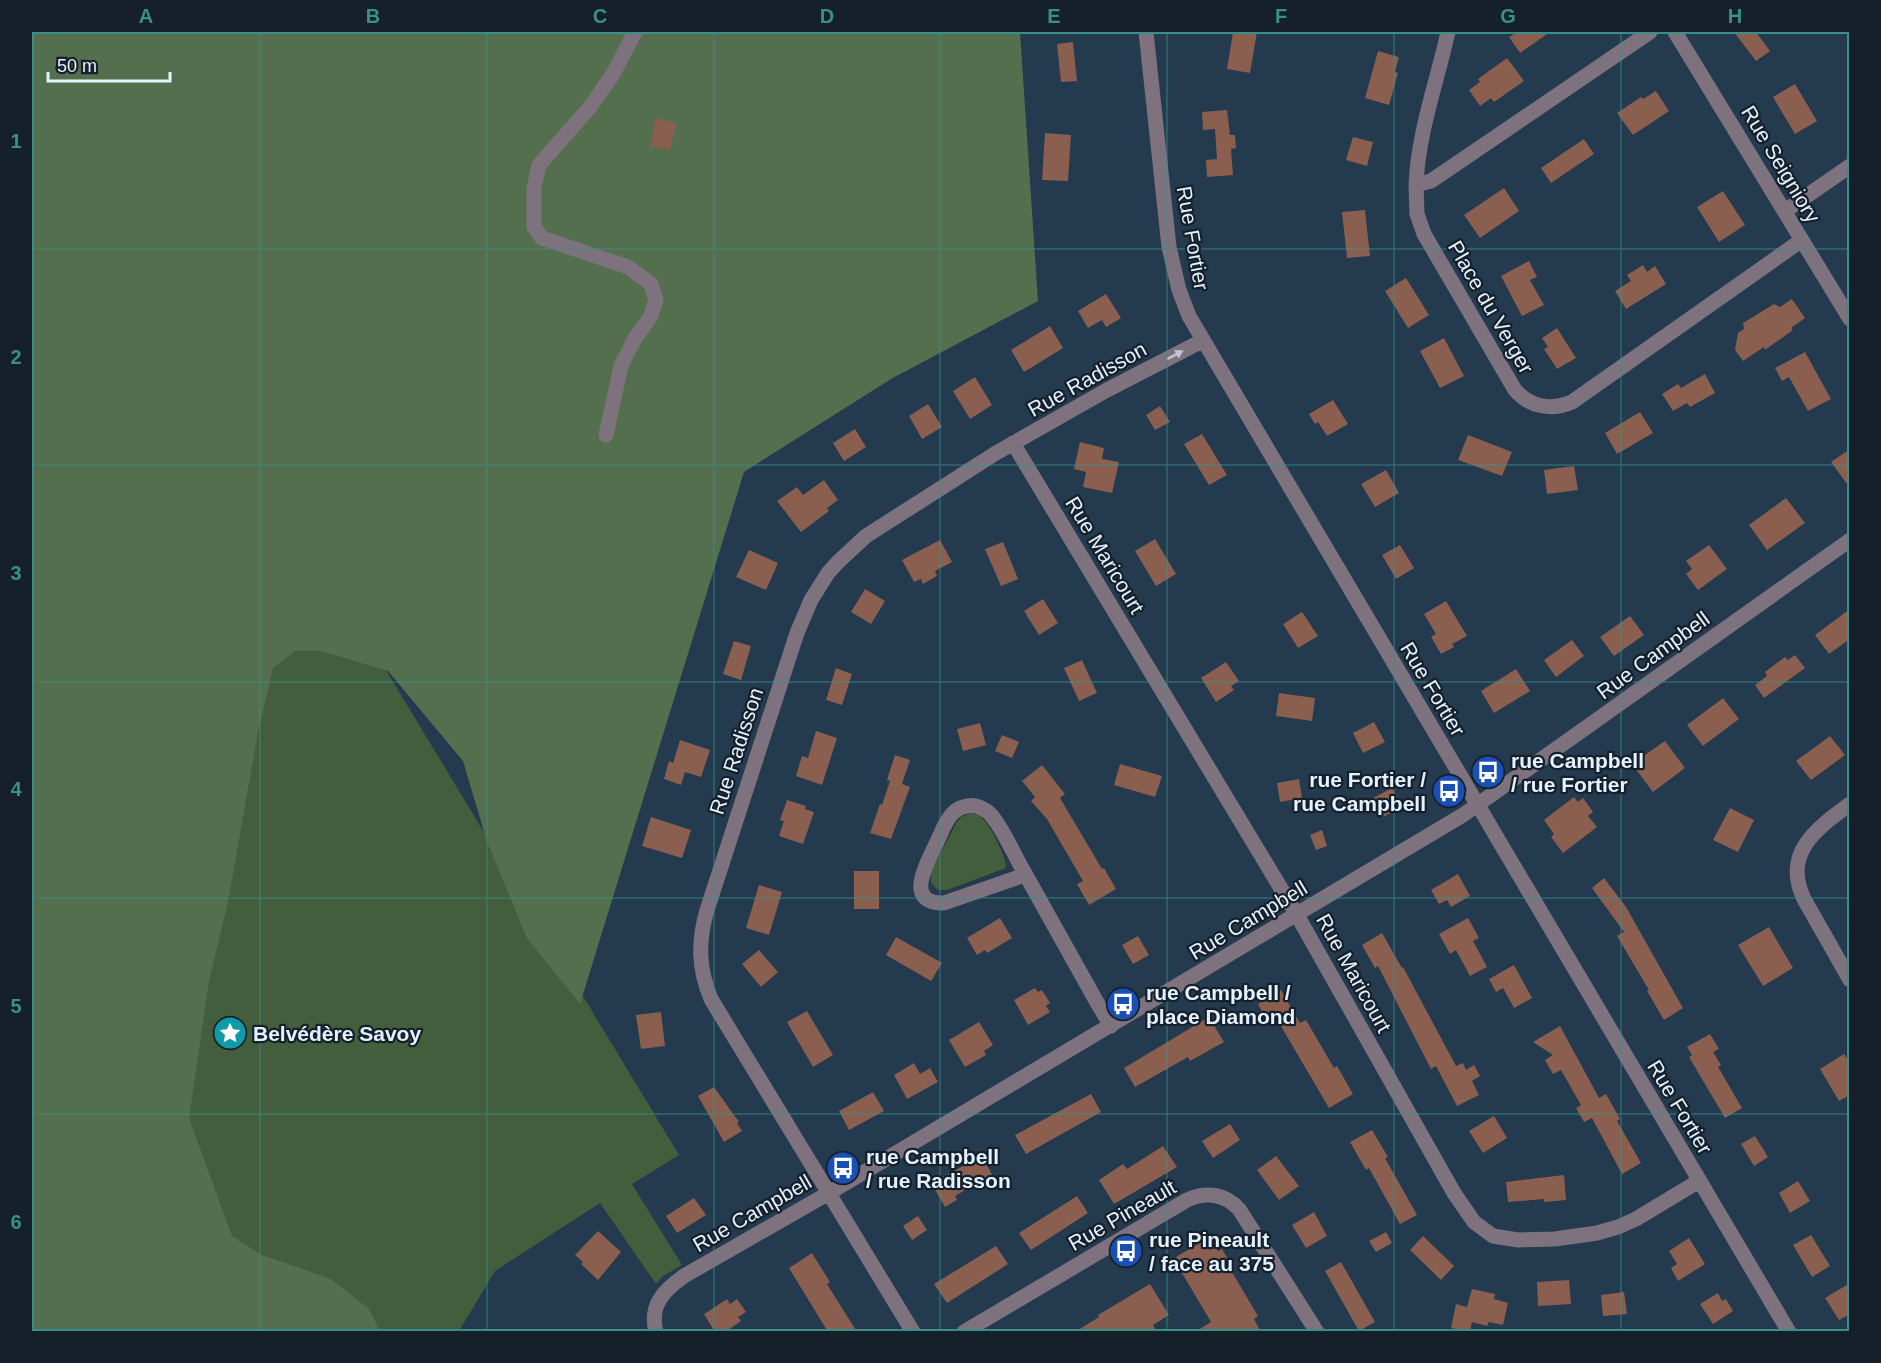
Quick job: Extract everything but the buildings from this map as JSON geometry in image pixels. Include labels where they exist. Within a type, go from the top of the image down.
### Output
[{"type":"street","points":[[606,435],[621,366],[635,338],[650,318],[656,300],[651,284],[628,267],[542,238],[534,227],[534,188],[539,165],[591,105],[613,74],[635,32]]},
{"type":"street","name":"Rue Fortier","points":[[1146,32],[1169,247],[1184,304],[1202,341],[1789,1332]]},
{"type":"street","name":"Place du Verger","points":[[1448,32],[1418,159],[1417,214],[1424,234],[1511,384],[1529,402],[1547,407],[1560,406],[1580,397],[1802,240]]},
{"type":"street","points":[[1416,185],[1431,181],[1650,32]]},
{"type":"street","name":"Rue Seigniory","points":[[1676,32],[1850,319]]},
{"type":"street","points":[[1785,211],[1850,166]]},
{"type":"street","name":"Rue Radisson","points":[[913,1332],[711,999],[703,980],[700,958],[699,946],[704,922],[797,633],[818,588],[838,562],[866,536],[1013,443],[1202,341]]},
{"type":"street","name":"Rue Maricourt","points":[[1013,443],[1297,915],[1454,1193],[1481,1229],[1499,1238],[1518,1240],[1555,1239],[1597,1233],[1627,1224],[1699,1181]]},
{"type":"street","name":"Rue Campbell","points":[[656,1332],[655,1310],[662,1293],[684,1276],[829,1193],[1478,806],[1850,540]]},
{"type":"street","points":[[1850,804],[1808,839],[1801,851],[1797,872],[1801,893],[1850,980]]},
{"type":"street","points":[[1025,874],[944,903],[935,903],[927,898],[920,882],[922,873],[950,816],[961,808],[970,806],[979,807],[991,815],[1025,874],[1111,1026]]},
{"type":"street","name":"Rue Pineault","points":[[964,1332],[1187,1200],[1205,1195],[1224,1198],[1239,1209],[1317,1332]]},
{"type":"green space","points":[[32,32],[1020,32],[1038,301],[891,379],[744,472],[580,1004],[527,938],[487,842],[463,761],[388,671],[321,651],[295,651],[273,668],[258,732],[228,902],[209,981],[189,1118],[232,1236],[262,1255],[331,1279],[369,1309],[380,1331],[32,1331]]},
{"type":"green space","points":[[250,445],[679,1155],[632,1184],[682,1265],[663,1276],[656,1284],[600,1203],[495,1271],[459,1331],[32,1332]]},
{"type":"green space","points":[[971,813],[980,816],[988,825],[1001,849],[1006,868],[947,890],[938,890],[931,883],[931,871],[957,822],[961,817]]},
{"type":"place","name":"rue Campbell / rue Fortier","points":[[1488,772]]},
{"type":"place","name":"rue Fortier / rue Campbell","points":[[1449,791]]},
{"type":"place","name":"rue Campbell / place Diamond","points":[[1123,1004]]},
{"type":"place","name":"Belvédère Savoy","points":[[230,1033]]},
{"type":"place","name":"rue Campbell / rue Radisson","points":[[843,1168]]},
{"type":"place","name":"rue Pineault / face au 375","points":[[1126,1251]]}]
